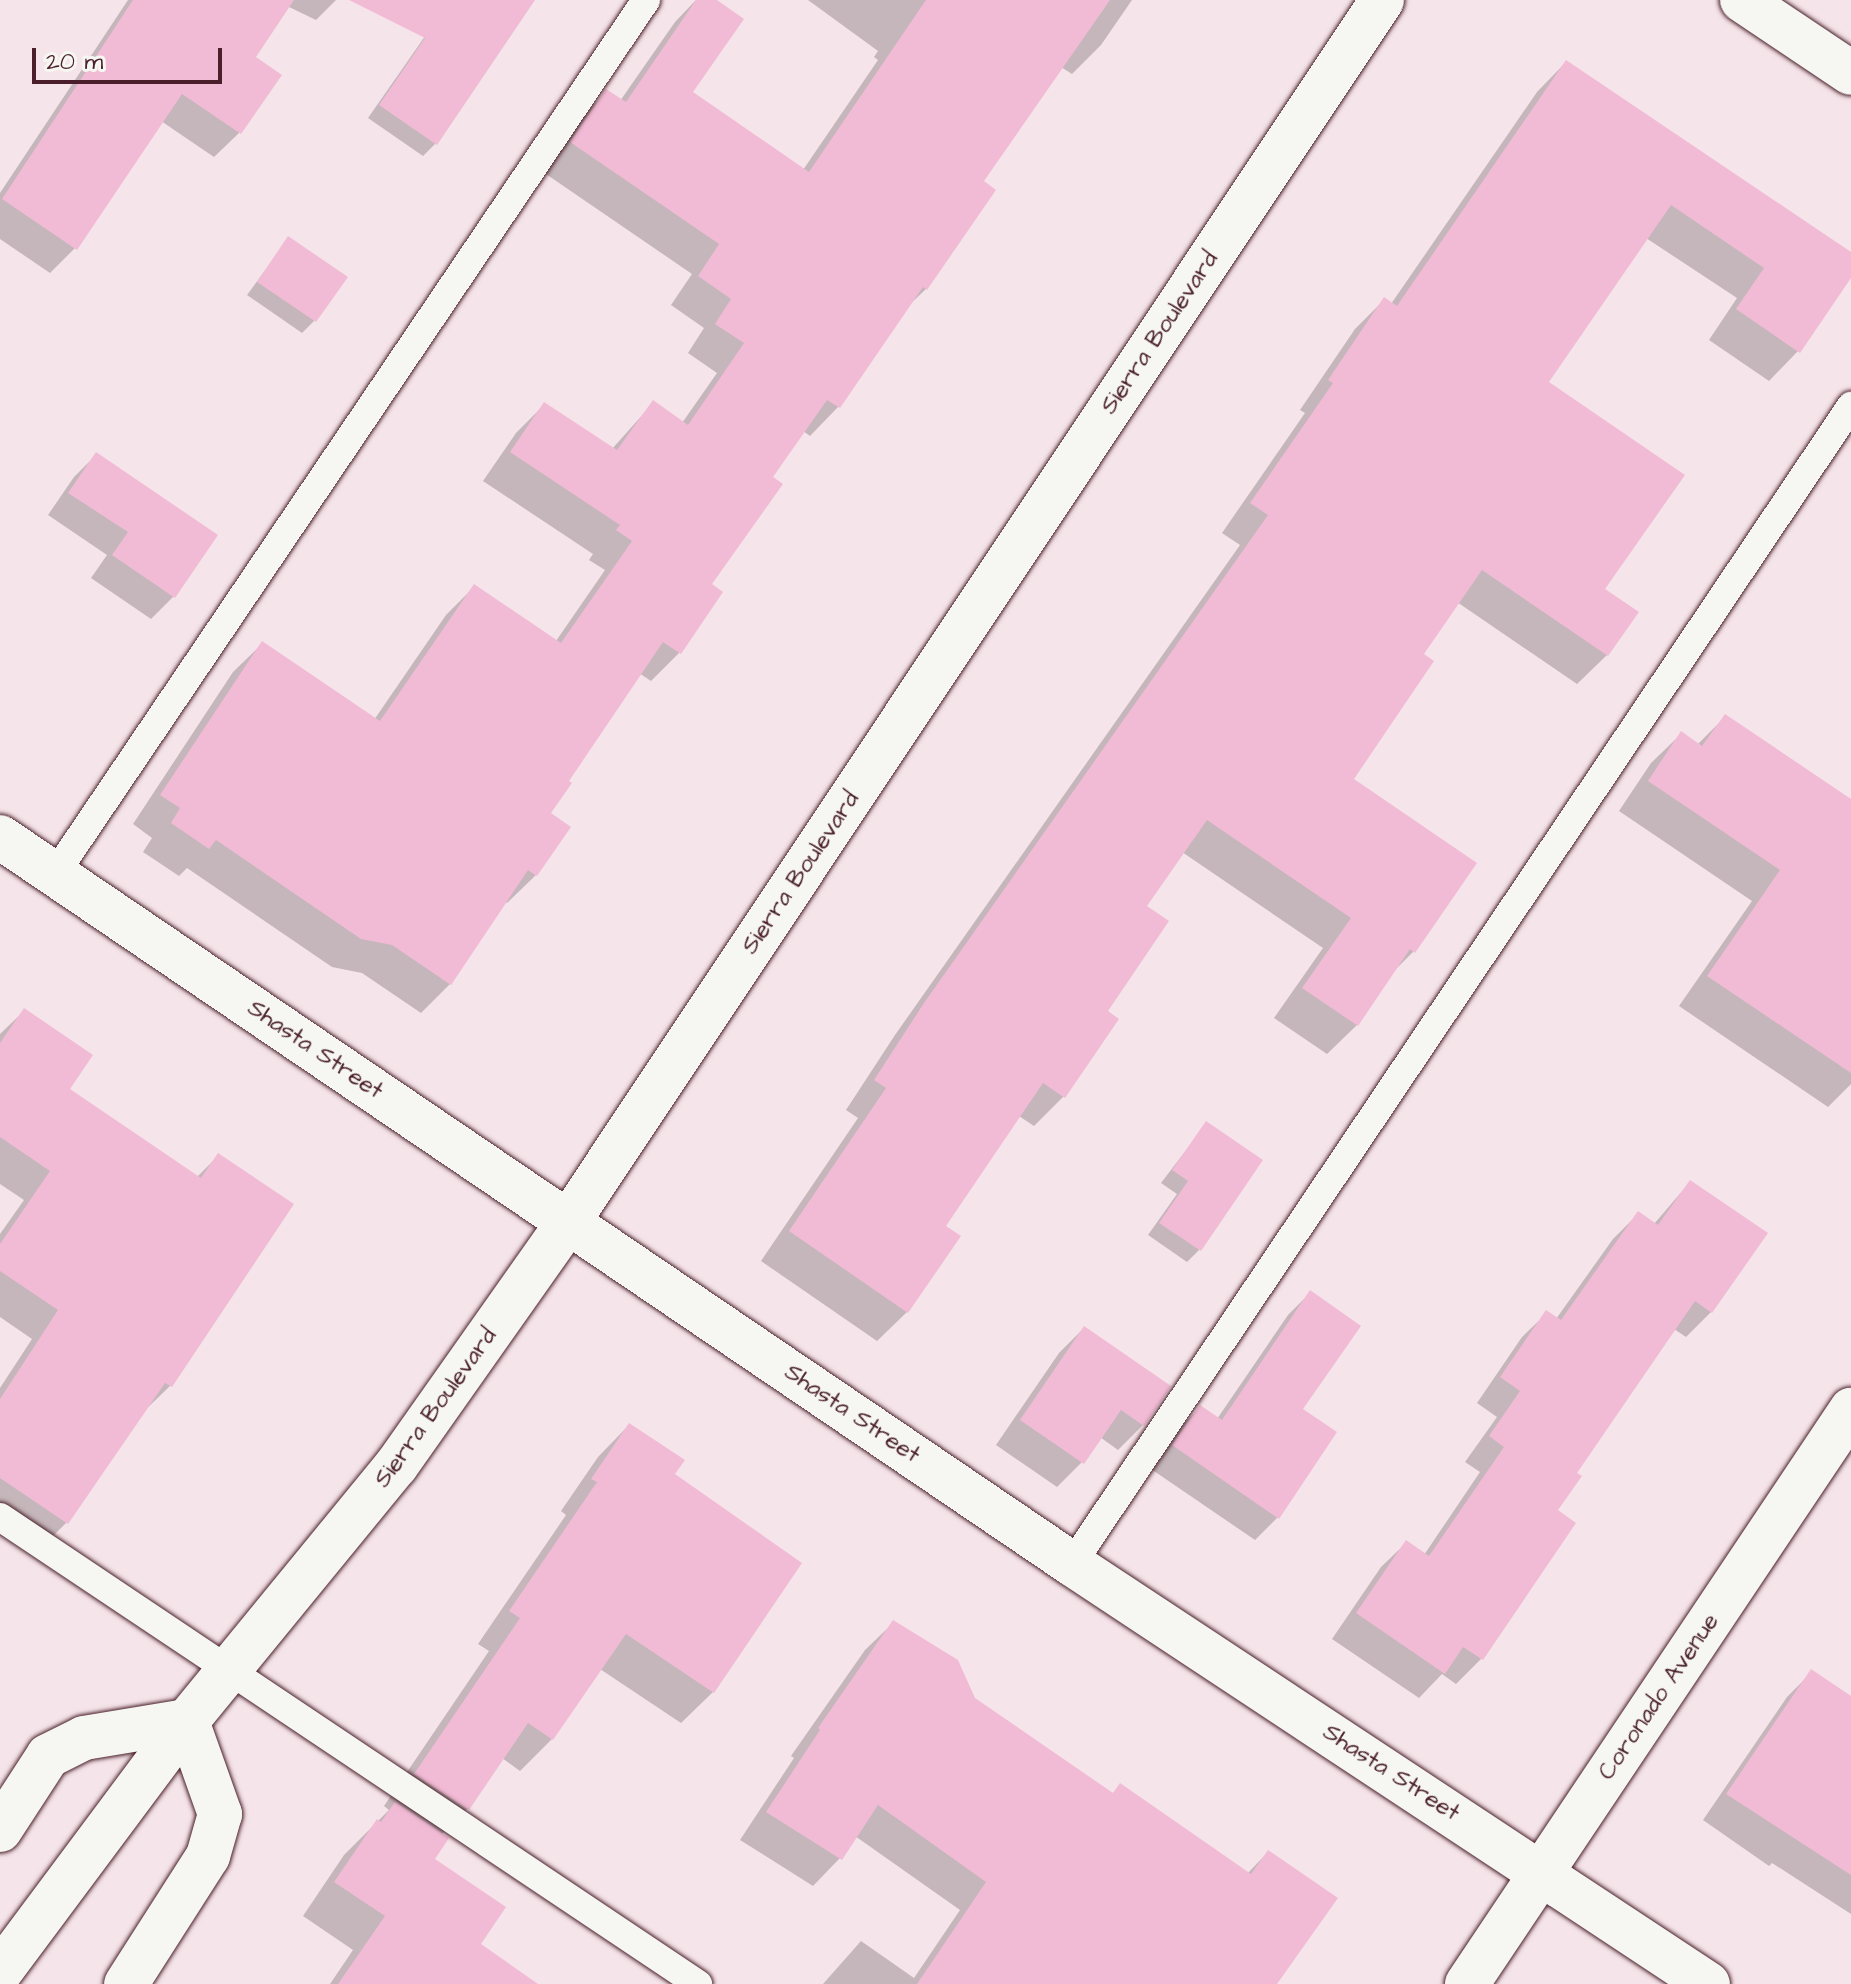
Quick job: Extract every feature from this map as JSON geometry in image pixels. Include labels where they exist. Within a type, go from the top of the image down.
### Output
[{"type":"street","name":"Sierra Boulevard","points":[[0,1972],[187,1721],[396,1466],[569,1221],[1382,0]]},
{"type":"street","points":[[1742,0],[1851,73]]},
{"type":"street","name":"Shasta Street","points":[[0,837],[1072,1564],[1708,1984]]},
{"type":"street","name":"Coronado Avenue","points":[[1467,1984],[1851,1410]]},
{"type":"street","points":[[0,1830],[48,1756],[84,1738],[187,1721],[220,1814],[208,1856],[126,1984]]},
{"type":"lane","points":[[55,874],[646,0]]},
{"type":"lane","points":[[1072,1564],[1851,406]]},
{"type":"lane","points":[[0,1517],[698,1984]]},
{"type":"building","points":[[133,0],[294,0],[256,57],[282,75],[241,134],[182,94],[77,250],[2,199]]},
{"type":"building","points":[[349,0],[535,0],[437,145],[379,105],[425,38]]},
{"type":"building","points":[[696,0],[717,0],[744,19],[693,92],[809,172],[926,0],[1110,0],[984,181],[996,190],[927,290],[923,287],[840,408],[827,400],[773,477],[783,484],[712,584],[723,592],[681,654],[663,642],[569,781],[572,783],[551,813],[571,827],[537,876],[528,870],[451,985],[392,945],[361,939],[216,840],[209,849],[171,823],[180,808],[160,795],[262,641],[380,721],[474,584],[561,643],[632,541],[616,530],[620,525],[510,452],[544,402],[617,450],[653,400],[688,425],[744,343],[715,324],[731,299],[698,276],[719,244],[570,142],[606,89],[626,102]]},
{"type":"building","points":[[1566,60],[1851,252],[1851,278],[1800,353],[1736,309],[1764,268],[1671,205],[1549,382],[1685,475],[1605,589],[1639,612],[1608,656],[1482,570],[1424,654],[1434,661],[1354,779],[1477,863],[1415,953],[1410,949],[1358,1026],[1302,988],[1351,918],[1207,820],[1147,906],[1169,921],[1108,1011],[1119,1019],[1065,1098],[1043,1083],[946,1226],[961,1236],[908,1313],[789,1231],[886,1088],[874,1080],[924,1003],[1268,515],[1250,503],[1333,383],[1328,380],[1384,297],[1397,306]]},
{"type":"building","points":[[288,236],[348,277],[316,322],[257,282]]},
{"type":"building","points":[[96,452],[218,535],[175,598],[112,555],[128,532],[68,493]]},
{"type":"building","points":[[1725,714],[1851,799],[1851,1073],[1707,976],[1780,870],[1648,781],[1681,731],[1702,746]]},
{"type":"building","points":[[24,1008],[93,1055],[70,1089],[201,1178],[218,1153],[294,1204],[172,1387],[165,1383],[68,1524],[0,1478],[0,1399],[58,1310],[0,1271],[0,1244],[50,1171],[0,1137],[0,1043]]},
{"type":"building","points":[[1206,1121],[1263,1160],[1201,1251],[1159,1223],[1188,1181],[1172,1170]]},
{"type":"building","points":[[1690,1180],[1768,1233],[1712,1313],[1695,1301],[1577,1473],[1582,1476],[1558,1510],[1576,1523],[1483,1660],[1463,1647],[1445,1674],[1356,1613],[1406,1540],[1429,1556],[1504,1447],[1489,1436],[1520,1391],[1500,1377],[1546,1310],[1561,1320],[1638,1211],[1658,1225]]},
{"type":"building","points":[[1310,1290],[1361,1326],[1303,1409],[1337,1432],[1279,1519],[1172,1445],[1200,1405],[1222,1420]]},
{"type":"building","points":[[1084,1326],[1171,1386],[1144,1426],[1121,1410],[1084,1464],[1020,1420]]},
{"type":"building","points":[[629,1423],[685,1460],[675,1474],[802,1563],[714,1693],[626,1634],[553,1740],[528,1723],[469,1810],[414,1774],[520,1618],[509,1611],[597,1482],[591,1479]]},
{"type":"building","points":[[893,1620],[958,1660],[975,1698],[1113,1793],[1120,1783],[1251,1874],[1268,1850],[1338,1898],[1277,1984],[917,1984],[986,1882],[878,1805],[842,1860],[766,1812],[820,1730],[818,1728]]},
{"type":"building","points":[[1811,1669],[1851,1696],[1851,1875],[1726,1794]]},
{"type":"building","points":[[395,1802],[449,1838],[435,1859],[506,1907],[481,1944],[538,1984],[338,1984],[385,1916],[334,1882],[377,1819],[381,1822]]}]
